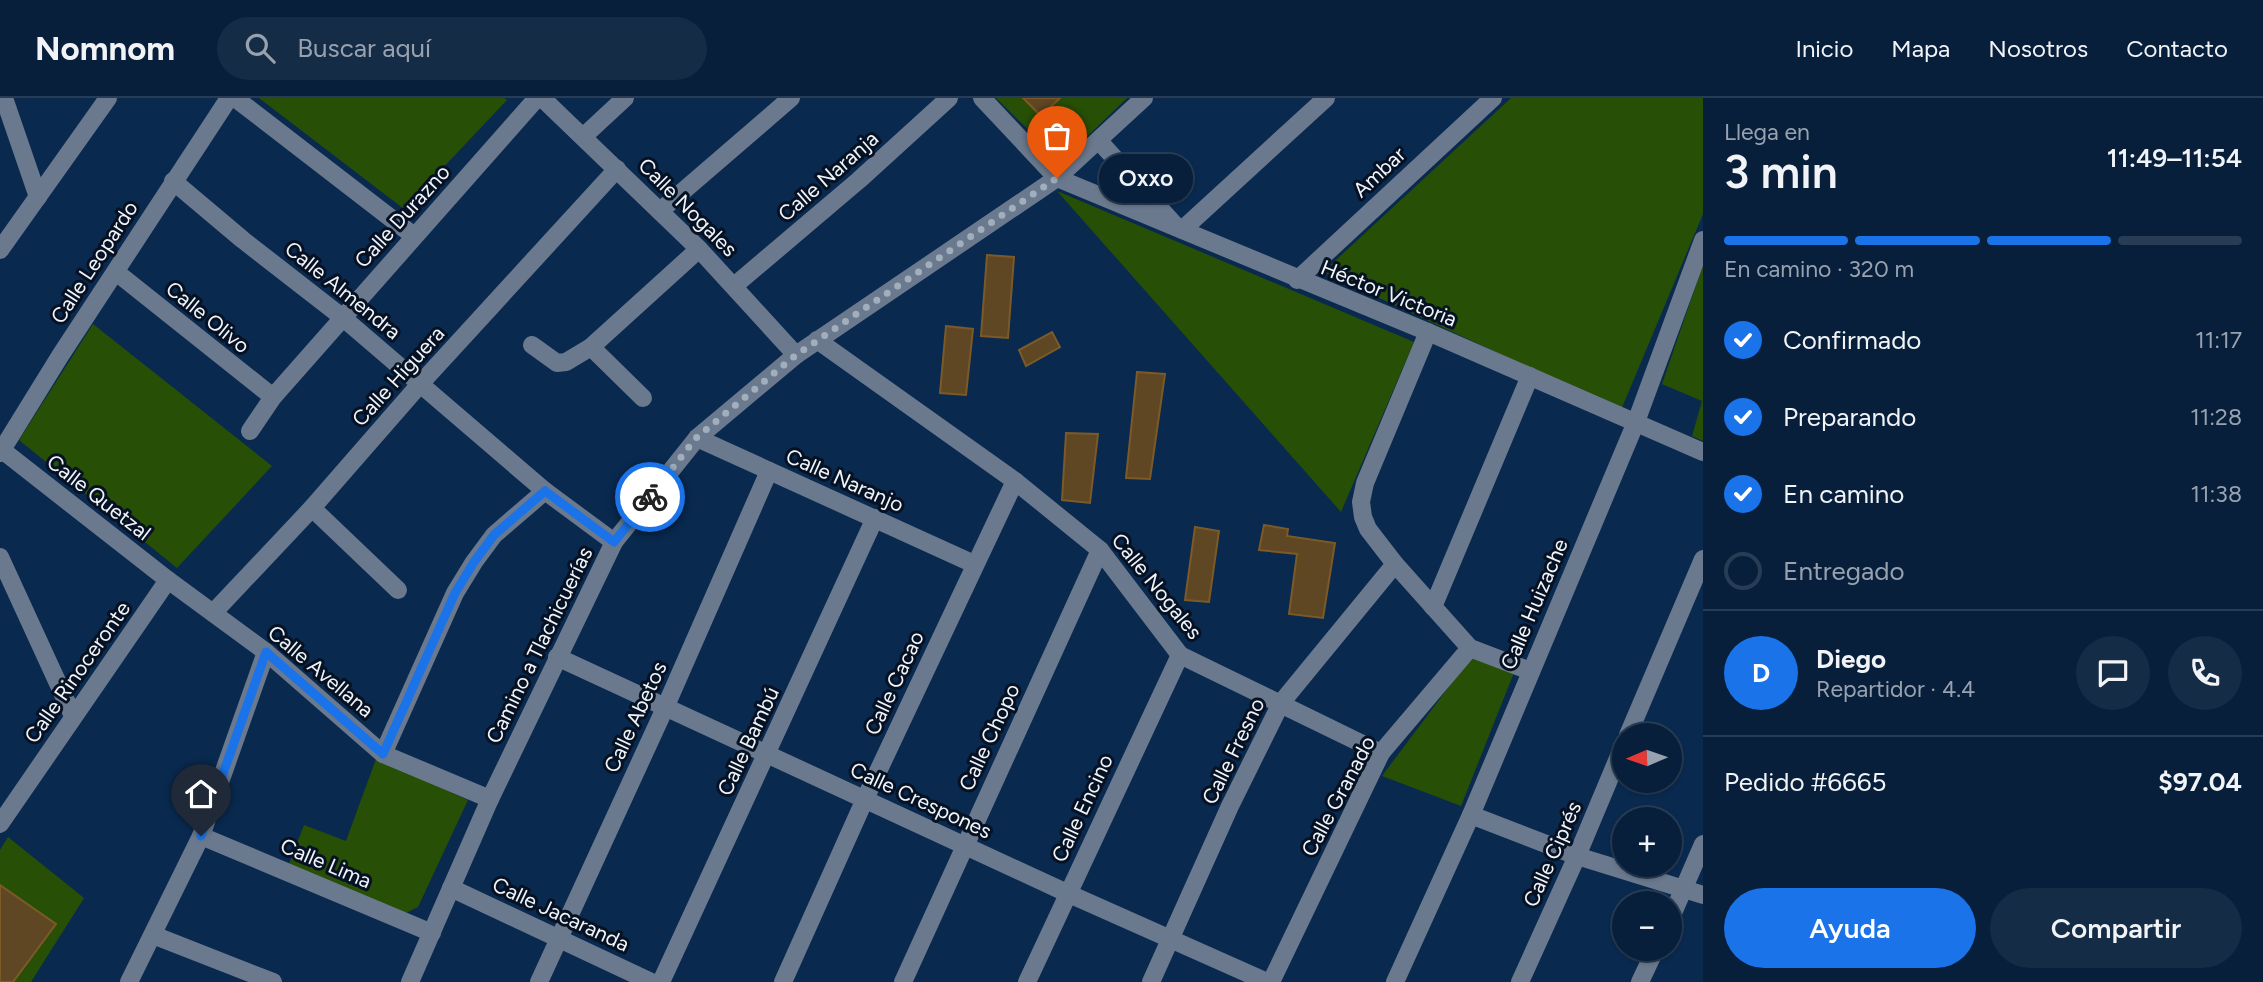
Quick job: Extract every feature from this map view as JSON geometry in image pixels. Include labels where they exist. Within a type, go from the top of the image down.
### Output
[{"type":"street","points":[[4,98],[37,197]]},
{"type":"street","points":[[0,250],[108,98]]},
{"type":"street","name":"Calle Leopardo","points":[[1,451],[229,98]]},
{"type":"street","points":[[235,98],[414,236]]},
{"type":"street","name":"Calle Durazno","points":[[250,431],[272,397],[540,98]]},
{"type":"street","name":"Calle Nogales","points":[[540,98],[584,136],[699,249],[796,355]]},
{"type":"street","points":[[584,136],[625,98]]},
{"type":"street","points":[[660,211],[791,98]]},
{"type":"street","name":"Calle Naranja","points":[[734,286],[859,180],[949,98]]},
{"type":"street","points":[[982,98],[1057,178]]},
{"type":"street","name":"Camino a Tlachicuerías","points":[[410,982],[491,799],[614,542],[696,438],[796,355],[1057,178],[1144,98]]},
{"type":"street","points":[[1099,141],[1180,229],[1326,98]]},
{"type":"street","name":"Ambar","points":[[1297,279],[1493,98]]},
{"type":"street","name":"Calle Higuera","points":[[213,613],[312,508],[421,383],[617,169]]},
{"type":"street","name":"Héctor Victoria","points":[[1057,178],[1428,332],[1703,452]]},
{"type":"street","name":"Calle Almendra","points":[[173,181],[342,317],[545,491],[614,542]]},
{"type":"street","name":"Calle Huizache","points":[[1395,982],[1471,815],[1636,422],[1703,240]]},
{"type":"street","points":[[533,345],[557,363],[566,362],[591,347],[699,249]]},
{"type":"street","name":"Calle Olivo","points":[[116,272],[272,397]]},
{"type":"street","points":[[1428,332],[1365,483],[1361,502],[1363,517],[1368,529],[1395,564],[1470,648],[1530,671]]},
{"type":"street","name":"Calle Nogales","points":[[817,340],[1015,481],[1100,550],[1180,655],[1381,753]]},
{"type":"street","points":[[591,347],[643,398]]},
{"type":"street","points":[[1433,607],[1530,376]]},
{"type":"street","name":"Calle Naranjo","points":[[696,438],[974,564]]},
{"type":"street","name":"Calle Quetzal","points":[[1,451],[168,580]]},
{"type":"street","name":"Calle Abetos","points":[[539,982],[665,708],[769,471]]},
{"type":"street","name":"Calle Cacao","points":[[783,982],[865,799],[1015,481]]},
{"type":"street","points":[[383,754],[455,593],[474,562],[494,535],[545,491]]},
{"type":"street","points":[[312,508],[398,590]]},
{"type":"street","name":"Calle Bambú","points":[[661,982],[875,518]]},
{"type":"street","name":"Calle Chopo","points":[[903,982],[1100,550]]},
{"type":"street","points":[[0,557],[73,716]]},
{"type":"street","points":[[1633,723],[1703,559]]},
{"type":"street","name":"Calle Fresno","points":[[1151,982],[1230,806],[1281,703],[1395,564]]},
{"type":"street","name":"Calle Avellana","points":[[168,580],[266,652],[383,754],[491,799]]},
{"type":"street","name":"Calle Rinoceronte","points":[[1,817],[168,580]]},
{"type":"street","name":"Calle Granado","points":[[1269,982],[1381,753],[1470,648]]},
{"type":"street","points":[[129,982],[201,836],[266,652]]},
{"type":"street","name":"Calle Encino","points":[[1027,982],[1180,655]]},
{"type":"street","name":"Calle Crespones","points":[[557,657],[1269,982]]},
{"type":"street","name":"Calle Ciprés","points":[[1520,982],[1612,773]]},
{"type":"street","points":[[1471,815],[1577,856],[1703,895]]},
{"type":"street","name":"Calle Lima","points":[[201,836],[432,933]]},
{"type":"street","points":[[1682,894],[1703,844]]},
{"type":"street","name":"Calle Jacaranda","points":[[451,888],[651,982]]},
{"type":"street","points":[[153,934],[273,982]]},
{"type":"street","points":[[1640,982],[1650,961]]},
{"type":"green space","points":[[259,98],[504,98],[507,100],[404,209]]},
{"type":"green space","points":[[996,98],[1127,98],[1061,162]]},
{"type":"green space","points":[[1511,98],[1703,98],[1703,214],[1621,410],[1323,272]]},
{"type":"green space","points":[[1057,191],[1414,342],[1341,512]]},
{"type":"green space","points":[[1703,265],[1703,441],[1692,436],[1702,401],[1662,384]]},
{"type":"green space","points":[[93,324],[272,466],[177,568],[19,440]]},
{"type":"green space","points":[[1472,656],[1515,670],[1461,806],[1382,776]]},
{"type":"green space","points":[[376,759],[468,800],[418,907],[406,913],[289,864],[304,825],[346,841]]},
{"type":"green space","points":[[8,837],[84,898],[31,982],[0,982],[0,850]]},
{"type":"building","points":[[1023,98],[1060,98],[1041,116]]},
{"type":"building","points":[[987,255],[1014,257],[1008,338],[981,336]]},
{"type":"building","points":[[946,326],[973,329],[966,395],[940,393]]},
{"type":"building","points":[[1052,332],[1060,347],[1026,366],[1019,350]]},
{"type":"building","points":[[1137,372],[1165,374],[1150,479],[1126,478]]},
{"type":"building","points":[[1066,433],[1098,434],[1090,503],[1062,500]]},
{"type":"building","points":[[1264,525],[1288,529],[1287,536],[1335,543],[1323,618],[1289,614],[1297,554],[1259,550]]},
{"type":"building","points":[[1195,527],[1219,531],[1209,602],[1185,600]]},
{"type":"building","points":[[0,885],[56,924],[13,982],[0,982]]},
{"type":"way so far","points":[[650,497],[696,438],[796,355],[1057,178]]},
{"type":"place","name":"Oxxo","points":[[1057,178]]},
{"type":"route","points":[[201,836],[266,652],[383,754],[455,593],[494,535],[545,491],[614,542],[650,497]]}]
